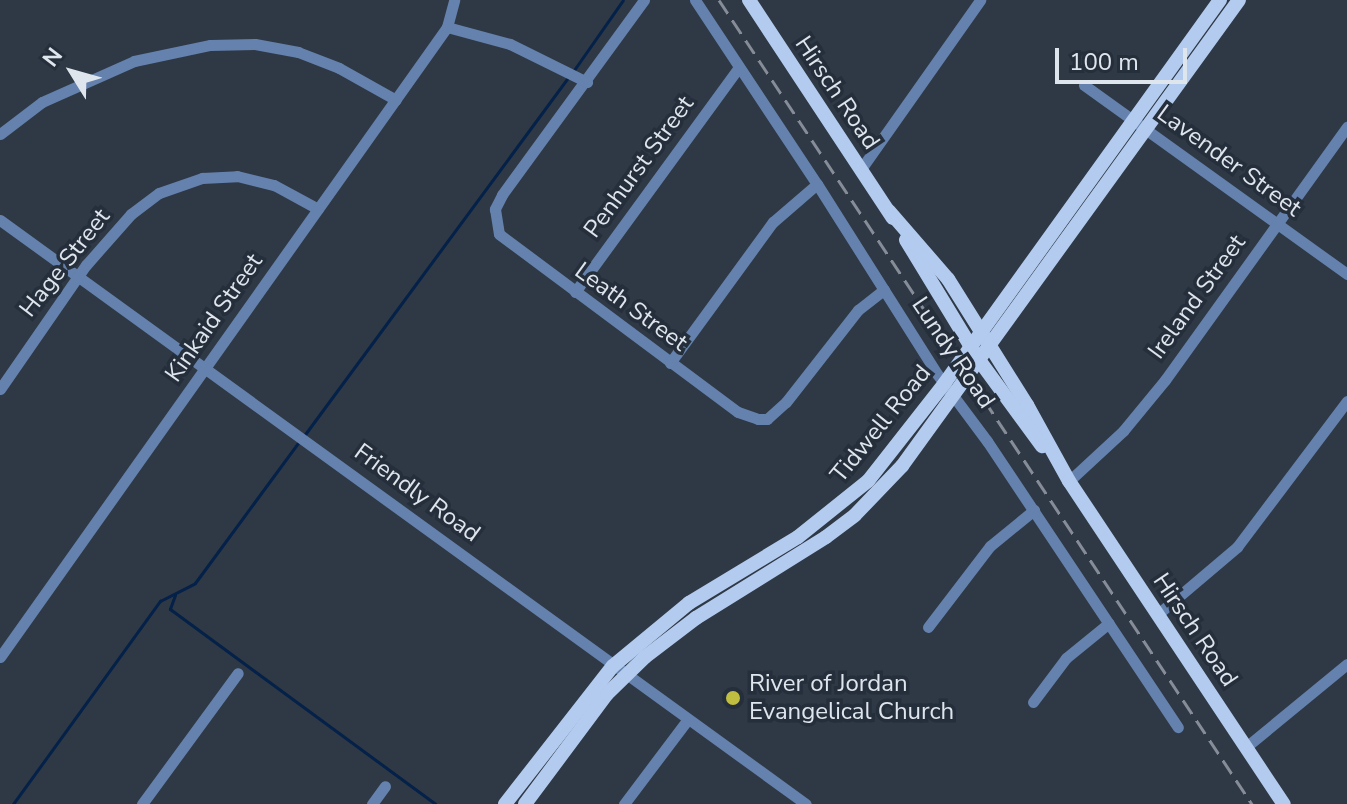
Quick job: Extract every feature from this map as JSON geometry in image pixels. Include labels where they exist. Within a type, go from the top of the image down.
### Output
[{"type":"main road","name":"Hirsch Road","points":[[749,0],[889,211],[979,360],[1069,481],[1284,804]]},
{"type":"main road","name":"Tidwell Road","points":[[854,505],[1220,0]]},
{"type":"main road","name":"Tidwell Road","points":[[525,804],[530,785],[613,666],[689,603],[814,545],[854,505],[902,466],[1239,0]]},
{"type":"main road","points":[[1069,209],[1082,217]]},
{"type":"main road","name":"Hirsch Road","points":[[889,211],[948,279],[1069,481]]},
{"type":"main road","name":"Tidwell Road","points":[[505,804],[530,785],[626,676],[739,582]]},
{"type":"street","name":"Kinkaid Street","points":[[0,657],[447,27],[454,0]]},
{"type":"street","points":[[447,27],[510,44],[583,80],[644,0]]},
{"type":"street","name":"Lundy Road","points":[[695,0],[944,384],[1034,510],[1178,727]]},
{"type":"street","points":[[861,169],[980,0]]},
{"type":"street","points":[[0,134],[42,102],[134,61],[210,45],[255,44],[298,52],[339,68],[396,100]]},
{"type":"street","name":"Penhurst Street","points":[[575,292],[739,67]]},
{"type":"street","name":"Leath Street","points":[[583,80],[503,194],[495,209],[499,234],[670,363],[748,417],[767,419],[778,411],[858,310],[884,290]]},
{"type":"street","name":"Lavender Street","points":[[1084,85],[1347,274]]},
{"type":"street","name":"Ireland Street","points":[[1069,481],[1123,431],[1165,380],[1347,127]]},
{"type":"street","name":"Hage Street","points":[[0,389],[78,277],[131,214],[159,193],[180,184],[219,176],[258,179],[294,194],[318,209]]},
{"type":"street","points":[[670,363],[773,222],[817,184]]},
{"type":"street","name":"Friendly Road","points":[[0,220],[806,804]]},
{"type":"street","points":[[1158,614],[1237,547],[1347,401]]},
{"type":"street","points":[[928,627],[990,546],[1034,510]]},
{"type":"street","points":[[1033,702],[1066,658],[1109,623]]},
{"type":"street","points":[[1246,747],[1347,664]]},
{"type":"street","points":[[142,804],[238,673]]},
{"type":"street","points":[[624,804],[688,719]]},
{"type":"street","points":[[372,804],[385,786]]},
{"type":"waterway","points":[[574,70],[623,0]]},
{"type":"waterway","points":[[303,437],[569,76]]},
{"type":"waterway","points":[[13,804],[160,601],[195,583],[298,443]]},
{"type":"waterway","points":[[175,595],[170,609],[435,804]]},
{"type":"railway","points":[[719,0],[1252,804]]},
{"type":"place","name":"River of Jordan Evangelical Church","points":[[733,698]]}]
